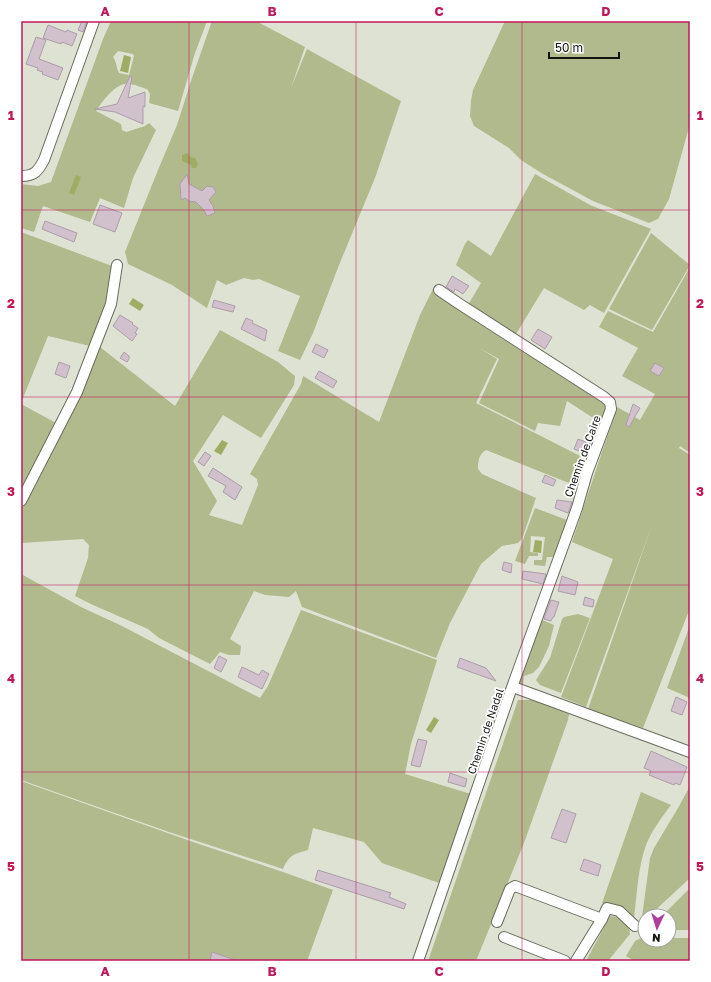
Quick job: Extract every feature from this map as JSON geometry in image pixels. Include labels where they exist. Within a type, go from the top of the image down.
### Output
[{"type":"street","points":[[21,176],[28,176],[38,172],[44,160],[94,21]]},
{"type":"street","points":[[21,501],[77,392],[112,304],[117,264]]},
{"type":"street","name":"Chemin de Caire","points":[[439,290],[610,402],[611,409],[587,473],[577,508],[512,687]]},
{"type":"street","name":"Chemin de Nadal","points":[[418,961],[512,687],[690,752]]},
{"type":"street","points":[[498,922],[510,889],[515,886],[602,919]]},
{"type":"street","points":[[576,961],[602,919],[607,908],[619,912],[635,926]]},
{"type":"street","points":[[504,937],[565,961]]},
{"type":"shaded area","points":[[111,21],[207,21],[195,53],[178,111],[149,103],[150,94],[147,89],[124,84],[114,89],[96,111],[121,124],[122,130],[126,132],[145,126],[149,123],[156,130],[133,178],[124,208],[100,198],[90,222],[43,206],[34,232],[21,228],[21,184],[38,186],[51,182],[103,39]],"holes":[[[118,51],[133,54],[134,56],[129,75],[119,73],[113,57]]]},
{"type":"shaded area","points":[[212,21],[256,21],[305,47],[291,88],[307,49],[401,101],[375,178],[313,333],[300,360],[278,351],[300,296],[259,279],[253,280],[244,278],[226,285],[217,280],[207,308],[172,285],[128,264],[125,252],[177,125]]},
{"type":"shaded area","points":[[505,21],[690,21],[690,124],[669,199],[658,219],[649,223],[593,201],[543,174],[521,160],[509,148],[474,126],[470,116],[473,90]]},
{"type":"shaded area","points":[[124,55],[131,57],[128,73],[120,71]]},
{"type":"shaded area","points":[[187,153],[191,157],[195,158],[198,164],[196,168],[192,168],[191,165],[182,161],[182,155]]},
{"type":"shaded area","points":[[535,174],[590,205],[651,229],[604,313],[590,305],[584,310],[544,288],[516,334],[468,305],[481,283],[456,265],[468,240],[491,256]]},
{"type":"shaded area","points":[[76,175],[81,177],[74,195],[69,193]]},
{"type":"shaded area","points":[[21,232],[112,266],[111,291],[90,346],[48,336],[21,403]]},
{"type":"shaded area","points":[[651,233],[690,265],[652,330],[609,309]]},
{"type":"shaded area","points":[[690,267],[690,453],[680,446],[679,448],[690,455],[690,608],[643,728],[588,709],[652,525],[586,707],[561,697],[613,559],[572,542],[617,407],[640,420],[655,394],[622,376],[638,348],[599,327],[608,311],[653,332]]},
{"type":"shaded area","points":[[433,289],[606,402],[607,414],[601,423],[567,401],[560,426],[538,423],[535,431],[479,403],[499,359],[479,348],[497,359],[476,403],[580,456],[569,483],[486,450],[480,456],[478,469],[482,474],[536,498],[522,539],[518,543],[502,546],[481,564],[450,623],[436,658],[302,607],[296,591],[289,597],[265,595],[254,591],[230,639],[241,646],[240,655],[229,655],[220,652],[210,664],[159,638],[148,629],[75,596],[88,558],[89,545],[83,539],[21,543],[21,511],[36,485],[83,390],[100,347],[175,406],[220,330],[278,362],[295,376],[294,385],[261,438],[223,415],[193,461],[217,501],[209,515],[242,525],[258,485],[257,479],[250,474],[301,384],[303,376],[379,422],[420,315]]},
{"type":"shaded area","points":[[133,298],[144,305],[140,311],[129,304]]},
{"type":"shaded area","points":[[21,404],[58,424],[21,495]]},
{"type":"shaded area","points":[[222,440],[228,443],[221,455],[214,451]]},
{"type":"shaded area","points":[[535,508],[567,520],[554,557],[547,557],[545,566],[534,565],[534,560],[542,560],[545,537],[531,536],[530,552],[538,553],[538,556],[529,556],[525,564],[515,561]]},
{"type":"shaded area","points":[[535,540],[542,541],[541,553],[533,552]]},
{"type":"shaded area","points":[[21,574],[83,608],[120,625],[260,698],[268,686],[301,610],[437,660],[411,744],[405,774],[471,794],[442,884],[382,863],[364,842],[313,828],[308,850],[292,856],[287,861],[283,869],[169,832],[21,780]]},
{"type":"shaded area","points":[[578,614],[590,618],[561,693],[540,685],[536,680],[550,658],[562,619],[564,617]]},
{"type":"shaded area","points":[[540,619],[554,625],[549,646],[539,667],[533,673],[524,676],[523,684],[521,686],[515,685]]},
{"type":"shaded area","points":[[690,625],[690,698],[667,688]]},
{"type":"shaded area","points":[[518,700],[533,700],[569,714],[568,720],[524,843],[476,961],[428,961]]},
{"type":"shaded area","points":[[434,717],[439,720],[431,733],[426,730]]},
{"type":"shaded area","points":[[21,781],[333,890],[307,961],[21,961]]},
{"type":"shaded area","points":[[690,786],[690,878],[658,908],[643,908],[650,858],[654,848]]},
{"type":"shaded area","points":[[641,792],[671,805],[648,839],[643,853],[639,871],[634,918],[623,907],[602,903]]},
{"type":"shaded area","points":[[690,888],[690,930],[677,930],[677,908],[670,908]]},
{"type":"shaded area","points":[[610,916],[618,917],[624,920],[628,926],[630,934],[608,961],[586,961]]},
{"type":"shaded area","points":[[677,938],[690,938],[690,960],[633,960],[626,956],[637,940],[637,948],[677,948]]},
{"type":"building","points":[[82,21],[87,21],[83,32],[78,30]]},
{"type":"building","points":[[48,25],[66,32],[67,30],[77,34],[72,46],[43,38]]},
{"type":"building","points":[[36,37],[46,40],[39,59],[63,68],[58,80],[42,74],[43,72],[37,70],[38,68],[26,64]]},
{"type":"building","points":[[130,76],[132,77],[128,98],[145,92],[143,124],[115,112],[95,109],[117,104]]},
{"type":"building","points":[[187,174],[189,184],[202,191],[207,186],[213,187],[216,192],[209,200],[215,213],[207,216],[204,210],[196,202],[189,201],[185,198],[181,200],[180,184]]},
{"type":"building","points":[[100,205],[122,213],[115,232],[93,224]]},
{"type":"building","points":[[45,221],[77,233],[74,242],[42,229]]},
{"type":"building","points":[[452,276],[469,286],[463,294],[455,289],[454,292],[446,287]]},
{"type":"building","points":[[214,300],[235,306],[233,312],[212,307]]},
{"type":"building","points":[[120,315],[138,328],[135,333],[137,334],[132,341],[113,326]]},
{"type":"building","points":[[246,318],[253,321],[252,323],[267,330],[265,341],[241,329]]},
{"type":"building","points":[[538,329],[552,337],[545,349],[531,340]]},
{"type":"building","points":[[316,344],[328,350],[324,358],[312,352]]},
{"type":"building","points":[[124,352],[129,356],[127,362],[120,358]]},
{"type":"building","points":[[59,362],[70,366],[66,378],[55,374]]},
{"type":"building","points":[[655,363],[664,368],[659,376],[650,371]]},
{"type":"building","points":[[319,371],[337,381],[333,388],[315,378]]},
{"type":"building","points":[[633,404],[640,408],[629,427],[626,425]]},
{"type":"building","points":[[578,439],[591,444],[587,454],[574,449]]},
{"type":"building","points":[[205,452],[211,456],[204,466],[198,462]]},
{"type":"building","points":[[213,468],[242,487],[235,500],[223,492],[226,486],[208,476]]},
{"type":"building","points":[[545,475],[556,480],[553,486],[542,482]]},
{"type":"building","points":[[557,500],[572,502],[568,513],[555,508]]},
{"type":"building","points":[[504,562],[512,564],[511,573],[502,570]]},
{"type":"building","points":[[523,571],[546,574],[543,584],[522,579]]},
{"type":"building","points":[[562,576],[578,582],[575,595],[558,591]]},
{"type":"building","points":[[585,597],[594,600],[593,607],[583,605]]},
{"type":"building","points":[[551,600],[559,602],[554,617],[551,621],[544,619]]},
{"type":"building","points":[[219,656],[227,660],[221,672],[214,668]]},
{"type":"building","points":[[460,658],[486,668],[496,681],[457,667]]},
{"type":"building","points":[[242,667],[259,675],[262,670],[269,674],[262,689],[238,677]]},
{"type":"building","points":[[676,697],[687,702],[682,715],[671,711]]},
{"type":"building","points":[[418,739],[427,741],[420,767],[411,765]]},
{"type":"building","points":[[651,751],[687,767],[680,785],[675,783],[674,785],[649,775],[651,771],[644,768]]},
{"type":"building","points":[[450,773],[467,779],[465,787],[448,782]]},
{"type":"building","points":[[562,809],[576,814],[566,843],[551,838]]},
{"type":"building","points":[[584,859],[601,865],[598,876],[580,870]]},
{"type":"building","points":[[318,870],[391,893],[389,897],[406,904],[404,909],[315,880]]},
{"type":"building","points":[[212,952],[235,960],[235,961],[210,961]]}]
